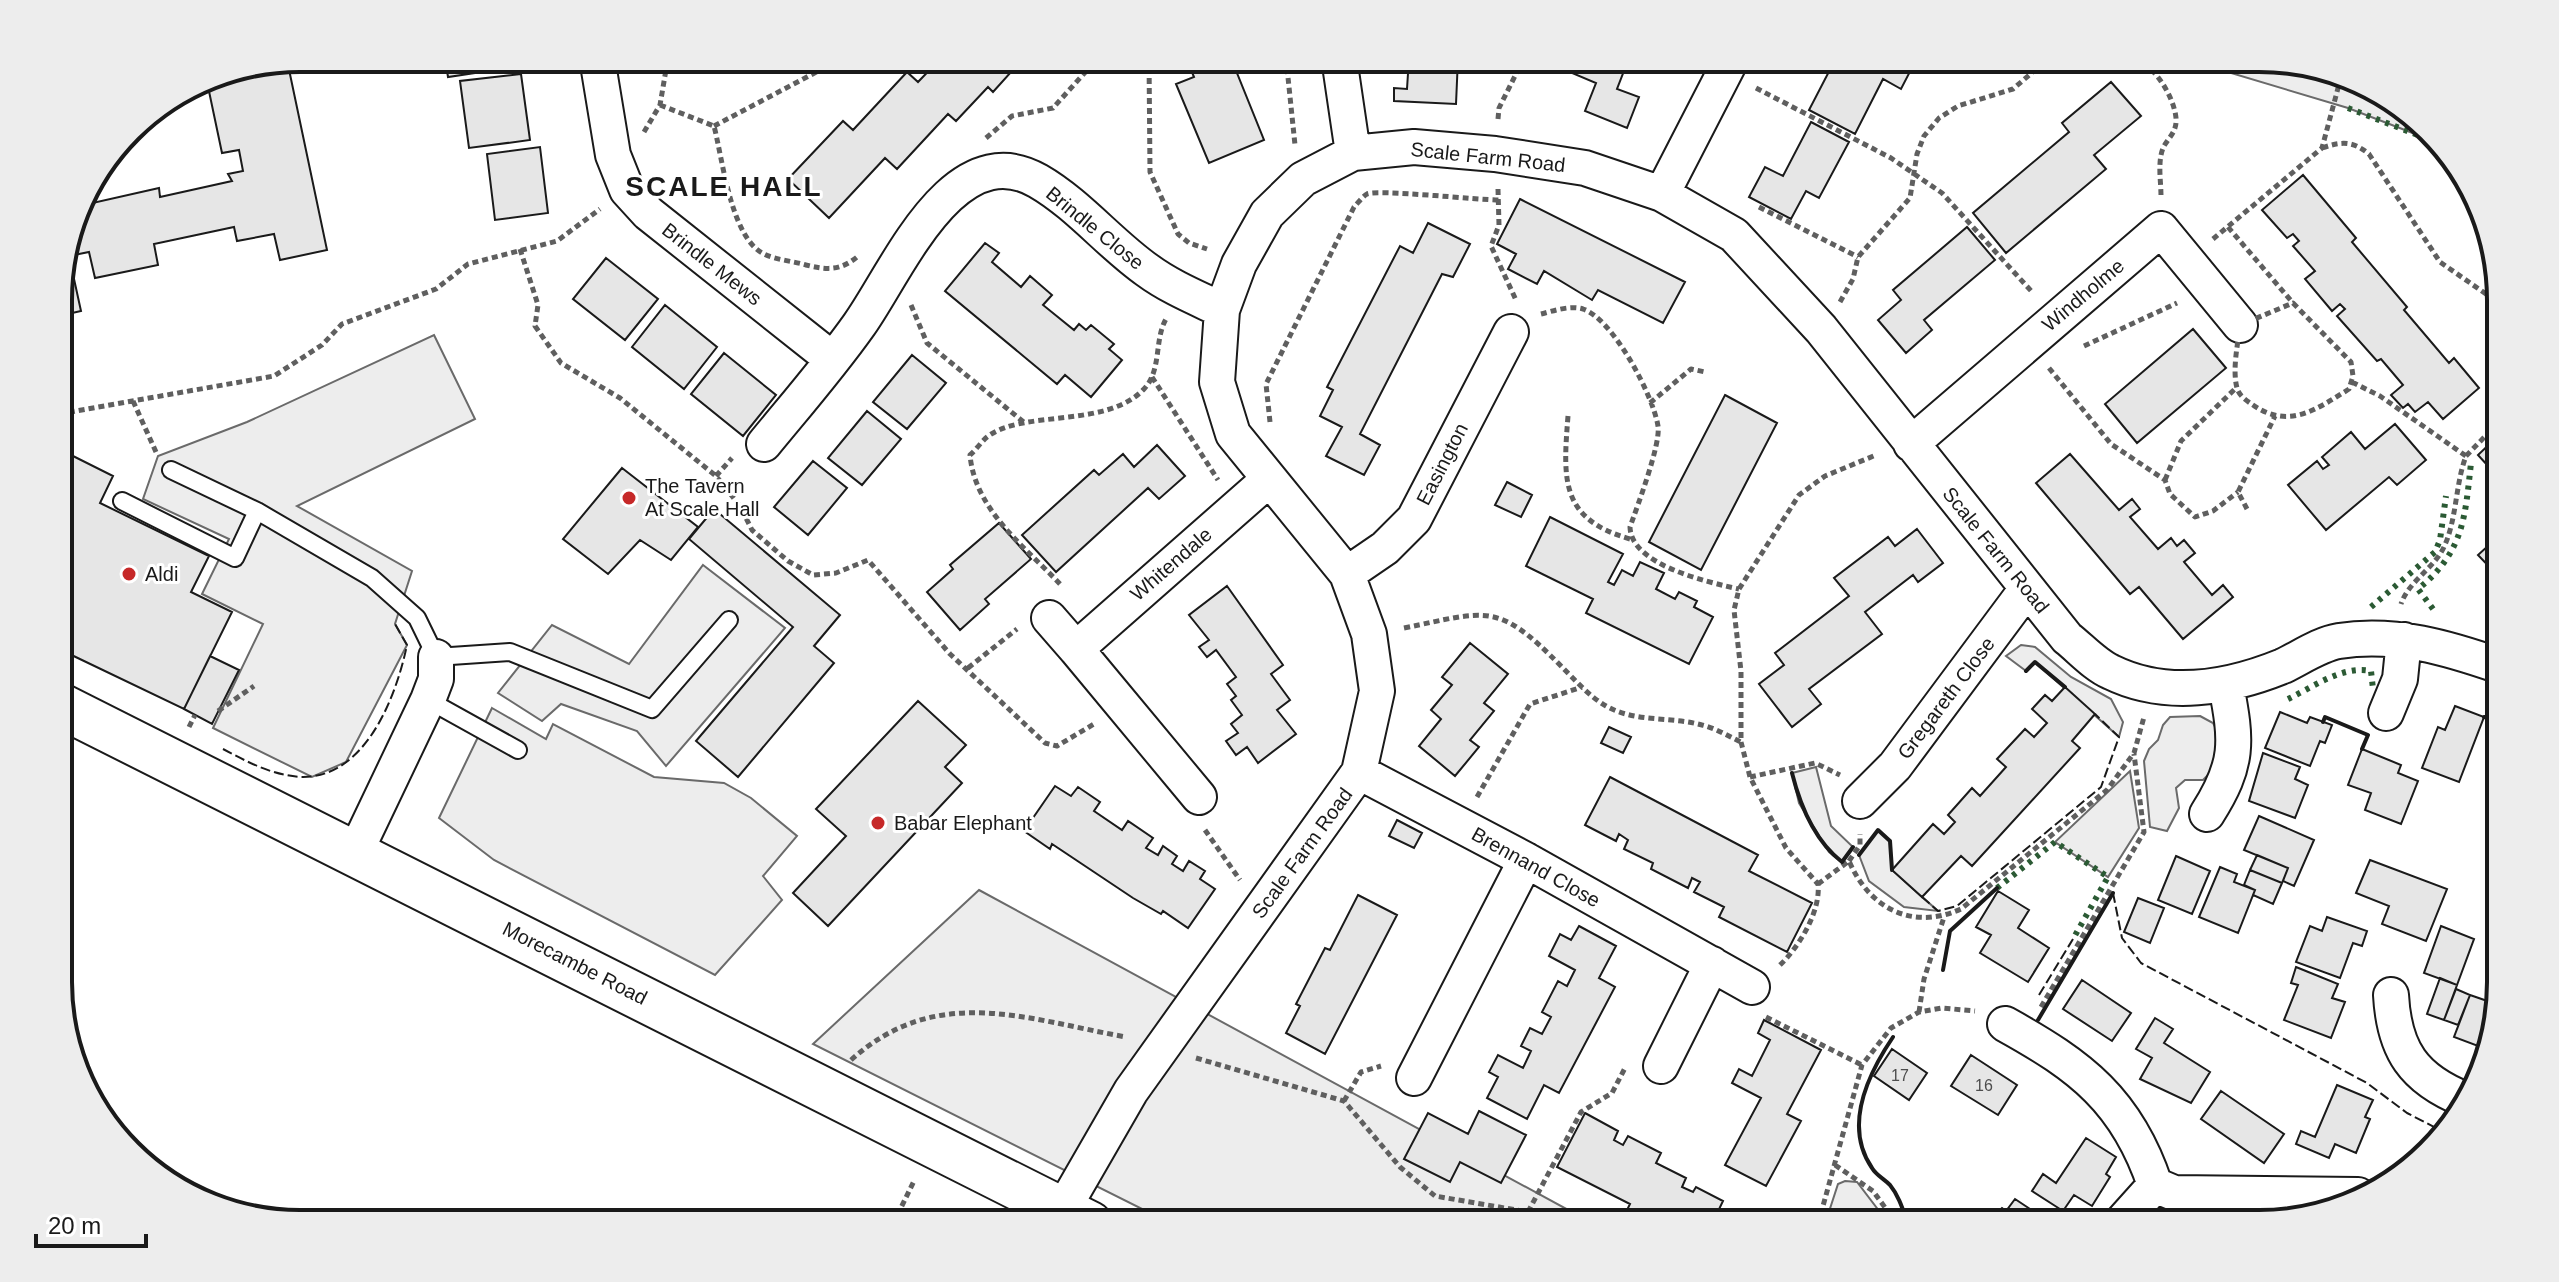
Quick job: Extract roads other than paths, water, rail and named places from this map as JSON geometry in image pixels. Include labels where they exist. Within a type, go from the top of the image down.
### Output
[{"type":"main road","name":"Morecambe Road","points":[[72,711],[356,851],[1064,1210]]},
{"type":"street","name":"Brindle Mews","points":[[599,72],[613,155],[627,190],[648,213],[832,359]]},
{"type":"street","points":[[1341,72],[1353,153]]},
{"type":"street","points":[[1662,194],[1724,72]]},
{"type":"street","name":"Scale Farm Road","points":[[1079,1210],[1131,1091],[1359,772],[1377,691],[1369,634],[1347,574],[1267,481],[1233,434],[1217,382],[1222,310],[1239,264],[1267,214],[1303,179],[1353,153],[1414,147],[1495,154],[1585,168],[1662,194],[1734,235],[1821,329],[2067,638],[2109,672],[2152,686],[2188,689],[2226,685],[2281,667],[2336,641],[2397,639],[2446,647],[2487,661]]},
{"type":"street","name":"Brindle Close","points":[[832,359],[861,323],[893,265],[941,204],[977,176],[1012,172],[1038,181],[1148,271],[1222,310]]},
{"type":"street","name":"Windholme","points":[[1911,444],[2161,229],[2240,325]]},
{"type":"street","name":"Easington","points":[[1347,574],[1385,548],[1414,519],[1515,325]]},
{"type":"street","points":[[764,444],[832,359]]},
{"type":"street","name":"Whitendale","points":[[1076,649],[1267,481]]},
{"type":"street","name":"Gregareth Close","points":[[1860,801],[1895,766],[2026,590]]},
{"type":"street","points":[[1046,614],[1199,797]]},
{"type":"street","points":[[2386,713],[2400,679],[2397,639]]},
{"type":"street","points":[[356,851],[428,700],[436,679],[436,657]]},
{"type":"street","points":[[2207,814],[2226,784],[2236,737],[2226,685]]},
{"type":"street","name":"Brennand Close","points":[[1359,772],[1526,860],[1752,987]]},
{"type":"street","points":[[1414,1078],[1526,860]]},
{"type":"street","points":[[1661,1066],[1712,964]]},
{"type":"street","points":[[2391,995],[2393,1028],[2402,1054],[2427,1078],[2457,1095]]},
{"type":"street","points":[[2014,1029],[2091,1079],[2120,1111],[2146,1157],[2155,1185],[2174,1193],[2330,1199]]},
{"type":"street","points":[[2133,1210],[2155,1185]]},
{"type":"lane","points":[[171,470],[257,511],[372,578],[417,618],[436,657],[510,652],[652,709],[729,620]]},
{"type":"lane","points":[[122,501],[235,558],[257,511]]},
{"type":"lane","points":[[428,700],[518,750]]},
{"type":"place","name":"The Tavern At Scale Hall","points":[[629,498]]},
{"type":"place","name":"Aldi","points":[[129,574]]},
{"type":"place","name":"Babar Elephant","points":[[878,823]]},
{"type":"district","name":"SCALE HALL","points":[[724,186]]}]
